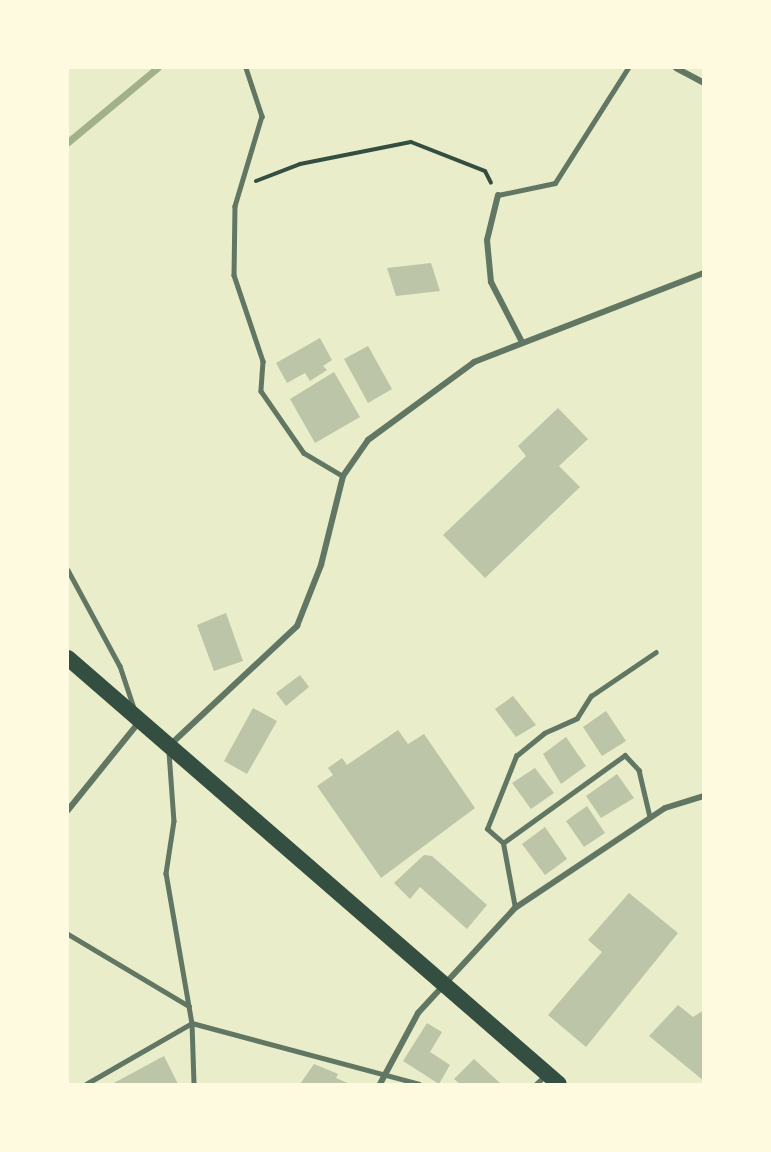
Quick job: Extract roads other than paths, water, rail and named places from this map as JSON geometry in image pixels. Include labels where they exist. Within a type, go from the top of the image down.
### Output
[{"type":"highway","points":[[68,658],[445,987],[547,1081]]},
{"type":"street","points":[[676,68],[704,82]]},
{"type":"street","points":[[498,195],[487,240],[490,282],[522,342]]},
{"type":"street","points":[[168,746],[297,626],[321,565],[343,476],[378,433],[474,362],[704,273]]},
{"type":"street","points":[[68,810],[139,722]]},
{"type":"street","points":[[380,1084],[383,1071],[418,1012],[445,987],[515,908],[650,817],[704,795]]},
{"type":"lane","points":[[246,68],[262,116],[244,185],[235,206],[234,275],[263,361],[261,391],[304,453],[343,476]]},
{"type":"lane","points":[[498,195],[555,183],[628,68]]},
{"type":"lane","points":[[68,570],[120,666],[139,722]]},
{"type":"lane","points":[[515,908],[503,843],[487,829],[516,756],[544,733],[577,718],[591,696],[656,652]]},
{"type":"lane","points":[[168,746],[174,821],[166,873],[192,1023],[194,1084]]},
{"type":"lane","points":[[503,843],[625,755],[639,770],[650,817]]},
{"type":"lane","points":[[68,934],[189,1006]]},
{"type":"lane","points":[[86,1084],[192,1023],[383,1071],[419,1084]]},
{"type":"waterway","points":[[68,142],[157,68]]}]
